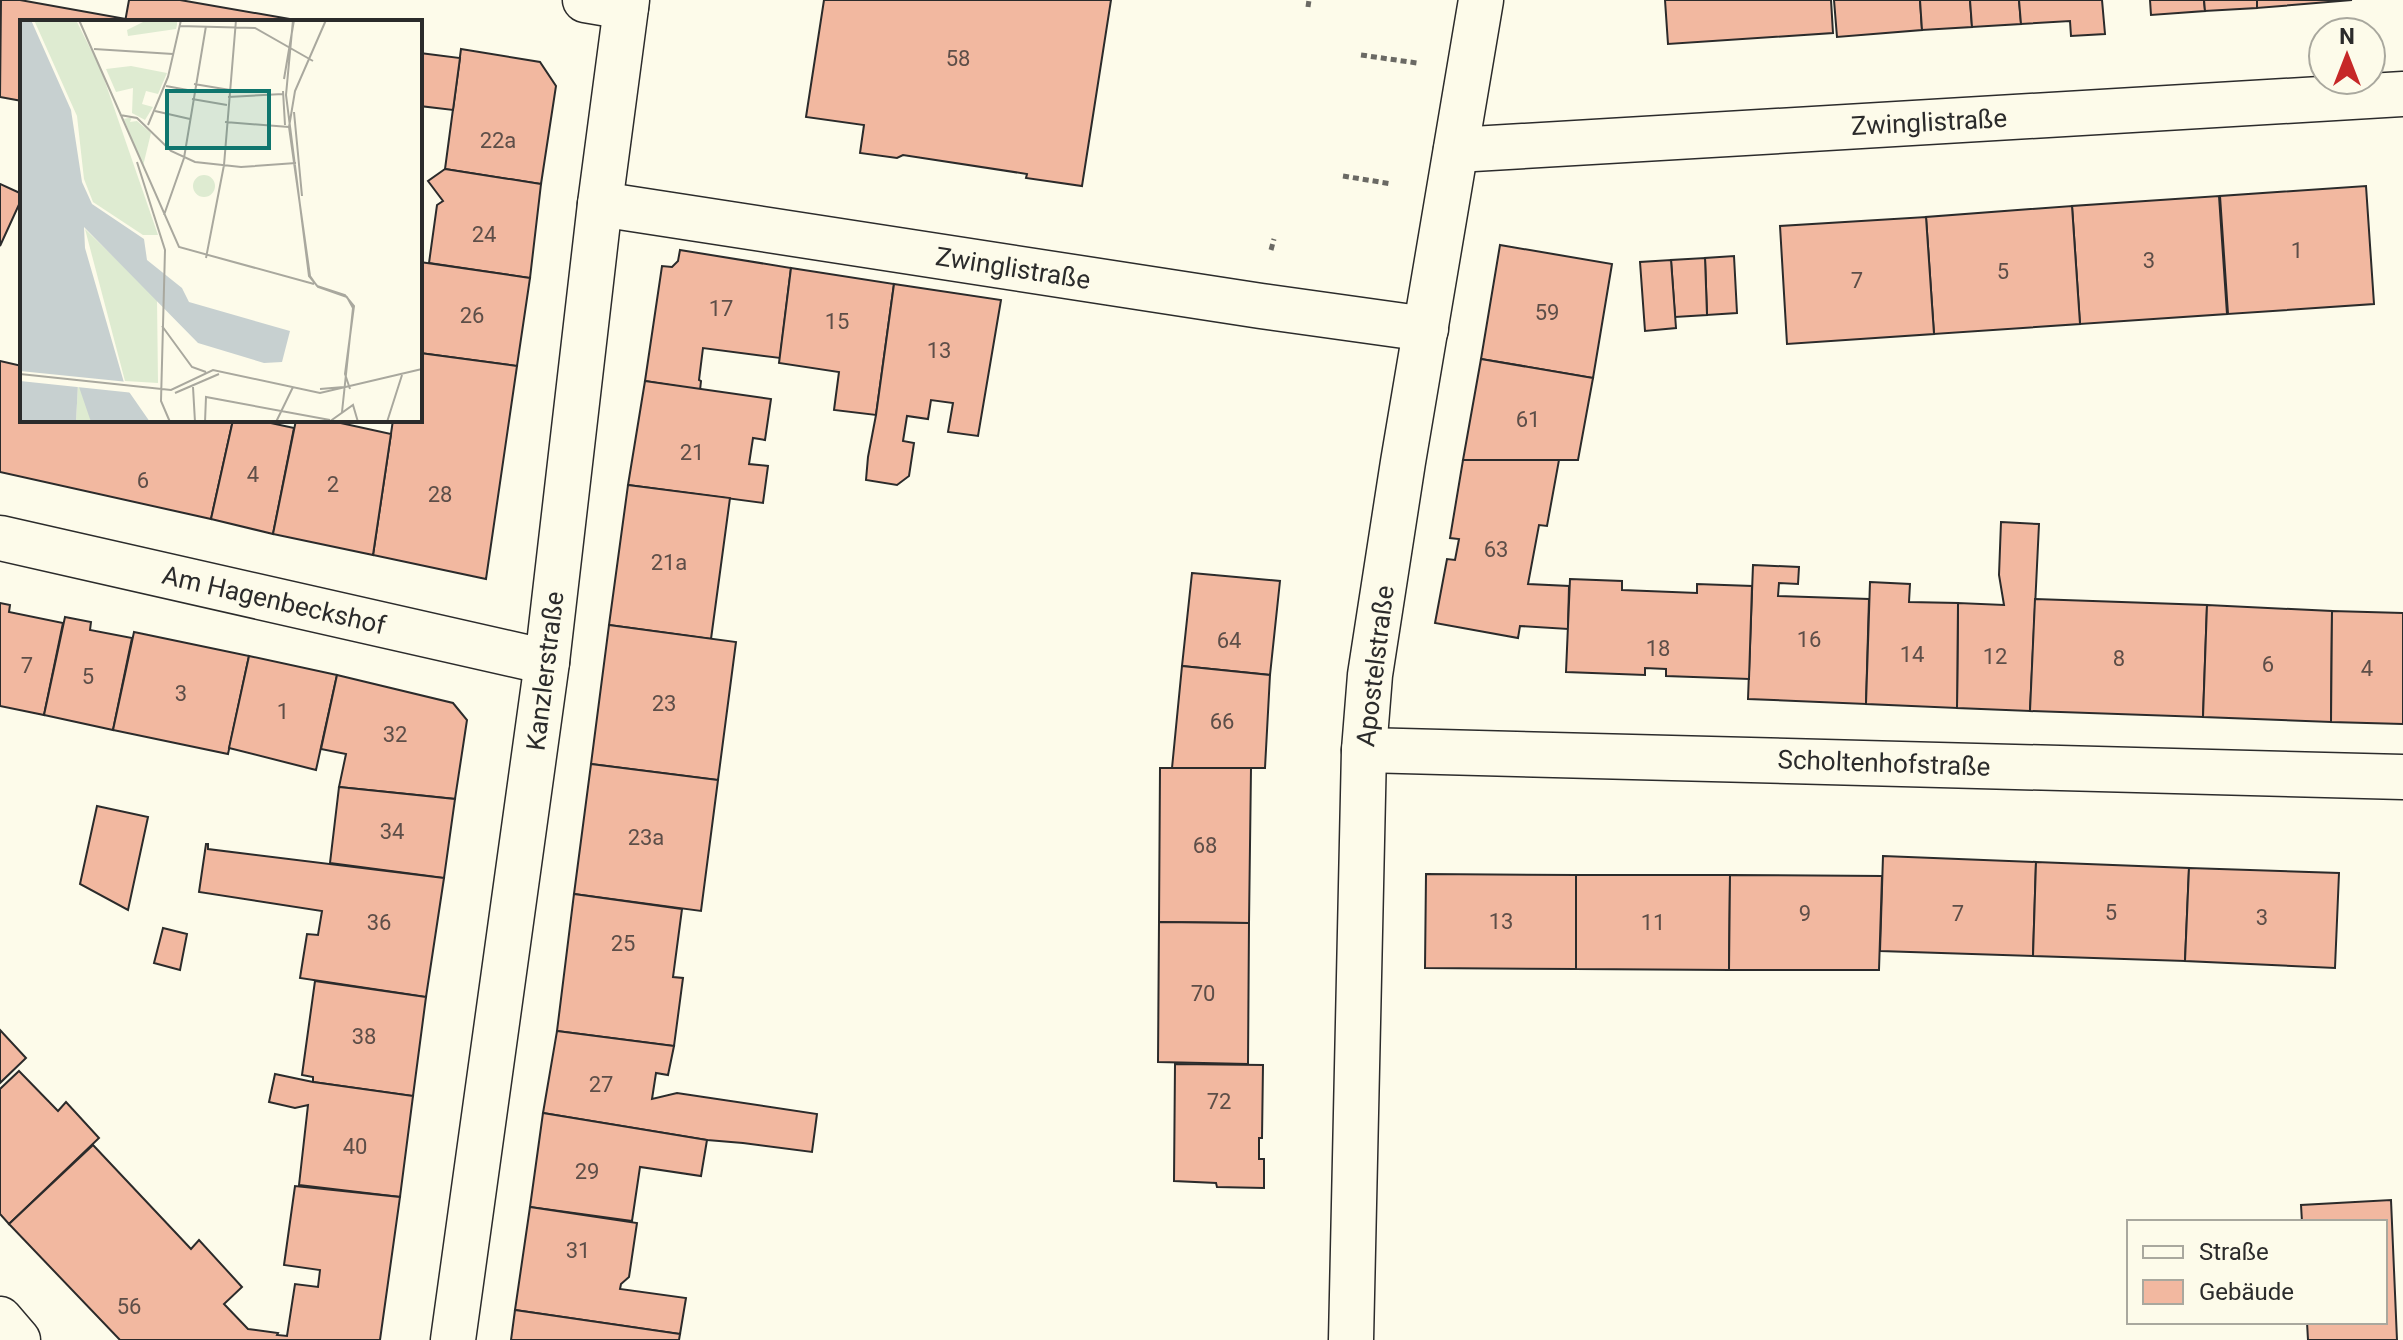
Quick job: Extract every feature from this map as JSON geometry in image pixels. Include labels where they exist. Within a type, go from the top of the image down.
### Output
[{"type":"street","name":"Apostelstraße","points":[[1351,1340],[1364,750],[1372,660],[1481,0]]},
{"type":"street","name":"Kanzlerstraße","points":[[453,1340],[547,662],[600,204],[613,2]]},
{"type":"street","name":"Zwinglistraße","points":[[1456,150],[2403,94]]},
{"type":"street","name":"Zwinglistraße","points":[[600,204],[1426,329]]},
{"type":"street","name":"Am Hagenbeckshof","points":[[0,538],[547,662]]},
{"type":"street","name":"Scholtenhofstraße","points":[[1364,750],[2403,777]]},
{"type":"street","points":[[0,1319],[18,1340]]},
{"type":"building","points":[[1,0],[20,0],[126,19],[20,20],[20,101],[0,97]]},
{"type":"building","points":[[129,0],[180,0],[295,20],[125,20]]},
{"type":"building","points":[[824,0],[1111,0],[1082,186],[1026,178],[1027,174],[903,155],[897,158],[860,153],[864,125],[806,117]]},
{"type":"building","points":[[1665,0],[1831,0],[1833,33],[1668,44]]},
{"type":"building","points":[[1834,0],[1920,0],[1922,30],[1837,37]]},
{"type":"building","points":[[1920,0],[1970,0],[1972,27],[1922,30]]},
{"type":"building","points":[[1970,0],[2019,0],[2021,24],[1972,27]]},
{"type":"building","points":[[2019,0],[2102,0],[2105,34],[2071,36],[2070,21],[2021,24]]},
{"type":"building","points":[[2150,0],[2204,0],[2205,11],[2151,15]]},
{"type":"building","points":[[2204,0],[2257,0],[2257,8],[2205,11]]},
{"type":"building","points":[[2257,0],[2352,0],[2257,8]]},
{"type":"building","points":[[461,49],[540,62],[556,86],[541,184],[445,169]]},
{"type":"building","points":[[422,53],[460,58],[453,110],[422,106]]},
{"type":"building","points":[[445,169],[541,184],[530,278],[429,263],[437,205],[443,201],[428,181]]},
{"type":"building","points":[[0,184],[20,193],[20,202],[0,246]]},
{"type":"building","points":[[2366,186],[2374,304],[2228,314],[2220,196]]},
{"type":"building","points":[[2219,196],[2227,314],[2080,324],[2072,206]]},
{"type":"building","points":[[2072,206],[2080,324],[1934,334],[1926,217]]},
{"type":"building","points":[[1926,217],[1934,334],[1787,344],[1780,226]]},
{"type":"building","points":[[1500,245],[1612,264],[1593,378],[1481,359]]},
{"type":"building","points":[[680,250],[791,268],[780,358],[703,348],[700,390],[645,381],[662,266],[672,267],[678,261]]},
{"type":"building","points":[[1734,256],[1737,313],[1707,315],[1705,258]]},
{"type":"building","points":[[1705,258],[1707,315],[1675,317],[1671,260]]},
{"type":"building","points":[[1671,260],[1676,328],[1645,331],[1640,262]]},
{"type":"building","points":[[422,262],[530,278],[517,366],[422,353]]},
{"type":"building","points":[[791,268],[894,284],[876,415],[834,410],[839,372],[779,363]]},
{"type":"building","points":[[894,284],[1001,300],[978,436],[948,432],[953,403],[931,400],[928,419],[907,416],[903,441],[914,443],[909,476],[897,485],[866,480]]},
{"type":"building","points":[[422,353],[517,366],[486,579],[373,555],[393,422],[422,422]]},
{"type":"building","points":[[1481,359],[1593,378],[1578,460],[1463,460]]},
{"type":"building","points":[[0,361],[20,366],[20,422],[233,422],[211,519],[0,472]]},
{"type":"building","points":[[645,381],[771,399],[765,440],[753,438],[749,464],[768,466],[763,503],[628,485]]},
{"type":"building","points":[[233,422],[266,422],[294,428],[273,534],[211,519]]},
{"type":"building","points":[[296,422],[336,422],[391,434],[373,555],[273,534]]},
{"type":"building","points":[[1463,460],[1559,460],[1547,526],[1539,525],[1528,584],[1569,586],[1568,629],[1520,626],[1518,638],[1435,623],[1447,559],[1455,560],[1459,539],[1450,538]]},
{"type":"building","points":[[628,485],[730,498],[711,639],[609,625]]},
{"type":"building","points":[[2001,522],[2039,524],[2030,711],[1957,708],[1958,603],[2004,605],[1999,575]]},
{"type":"building","points":[[1753,565],[1799,567],[1798,584],[1779,583],[1778,596],[1869,599],[1866,704],[1748,699]]},
{"type":"building","points":[[1192,573],[1280,581],[1270,675],[1182,666]]},
{"type":"building","points":[[1570,579],[1622,581],[1622,590],[1697,593],[1697,584],[1752,586],[1749,679],[1666,676],[1666,669],[1645,668],[1645,675],[1566,672]]},
{"type":"building","points":[[1870,582],[1910,584],[1909,602],[1958,603],[1957,708],[1866,704]]},
{"type":"building","points":[[2035,599],[2207,605],[2203,717],[2030,711]]},
{"type":"building","points":[[0,603],[10,605],[9,612],[63,623],[44,715],[0,706]]},
{"type":"building","points":[[2207,605],[2332,611],[2331,722],[2203,717]]},
{"type":"building","points":[[2332,611],[2403,613],[2403,724],[2331,722]]},
{"type":"building","points":[[65,617],[91,622],[90,630],[132,638],[113,730],[44,715]]},
{"type":"building","points":[[609,625],[736,642],[718,780],[591,764]]},
{"type":"building","points":[[134,632],[249,656],[228,754],[113,730]]},
{"type":"building","points":[[249,656],[337,675],[316,770],[229,748]]},
{"type":"building","points":[[1182,666],[1270,675],[1265,768],[1172,768]]},
{"type":"building","points":[[337,675],[453,703],[467,720],[455,799],[339,787],[346,754],[321,749]]},
{"type":"building","points":[[591,764],[718,780],[701,911],[574,894]]},
{"type":"building","points":[[1160,768],[1251,768],[1249,923],[1159,922]]},
{"type":"building","points":[[339,787],[455,799],[444,878],[330,863]]},
{"type":"building","points":[[97,806],[148,817],[128,910],[80,884]]},
{"type":"building","points":[[206,844],[208,849],[444,878],[426,997],[300,978],[307,934],[318,935],[322,911],[199,892]]},
{"type":"building","points":[[1883,856],[2036,862],[2033,956],[1880,951]]},
{"type":"building","points":[[2036,862],[2189,868],[2185,961],[2033,956]]},
{"type":"building","points":[[2189,868],[2339,873],[2335,968],[2185,961]]},
{"type":"building","points":[[1426,874],[1576,875],[1576,969],[1425,968]]},
{"type":"building","points":[[1576,875],[1730,875],[1729,970],[1576,969]]},
{"type":"building","points":[[1730,875],[1882,876],[1879,970],[1729,970]]},
{"type":"building","points":[[574,894],[682,909],[673,977],[683,978],[674,1046],[557,1031]]},
{"type":"building","points":[[1159,922],[1249,923],[1248,1064],[1158,1062]]},
{"type":"building","points":[[163,928],[187,934],[180,970],[154,963]]},
{"type":"building","points":[[315,981],[426,997],[413,1096],[313,1082],[313,1077],[302,1075]]},
{"type":"building","points":[[0,1030],[26,1058],[0,1083]]},
{"type":"building","points":[[557,1031],[674,1046],[668,1075],[656,1073],[652,1099],[677,1093],[817,1114],[812,1152],[707,1140],[543,1113]]},
{"type":"building","points":[[1175,1064],[1263,1065],[1259,1159],[1264,1159],[1264,1188],[1217,1187],[1216,1183],[1174,1181]]},
{"type":"building","points":[[19,1071],[58,1111],[66,1102],[99,1138],[9,1224],[0,1214],[0,1089]]},
{"type":"building","points":[[275,1074],[413,1096],[400,1197],[299,1185],[308,1105],[295,1108],[269,1102]]},
{"type":"building","points":[[543,1113],[707,1140],[701,1176],[640,1167],[632,1221],[530,1207]]},
{"type":"building","points":[[93,1145],[191,1249],[199,1240],[242,1287],[224,1304],[248,1329],[277,1335],[287,1336],[295,1284],[318,1287],[320,1270],[284,1265],[295,1186],[400,1197],[380,1340],[120,1340],[9,1224]]},
{"type":"building","points":[[2391,1200],[2397,1340],[2308,1340],[2307,1324],[2387,1324],[2387,1220],[2302,1220],[2301,1205]]},
{"type":"building","points":[[530,1207],[637,1223],[629,1277],[620,1289],[686,1298],[680,1334],[515,1310]]},
{"type":"building","points":[[515,1310],[680,1334],[679,1340],[511,1340]]}]
